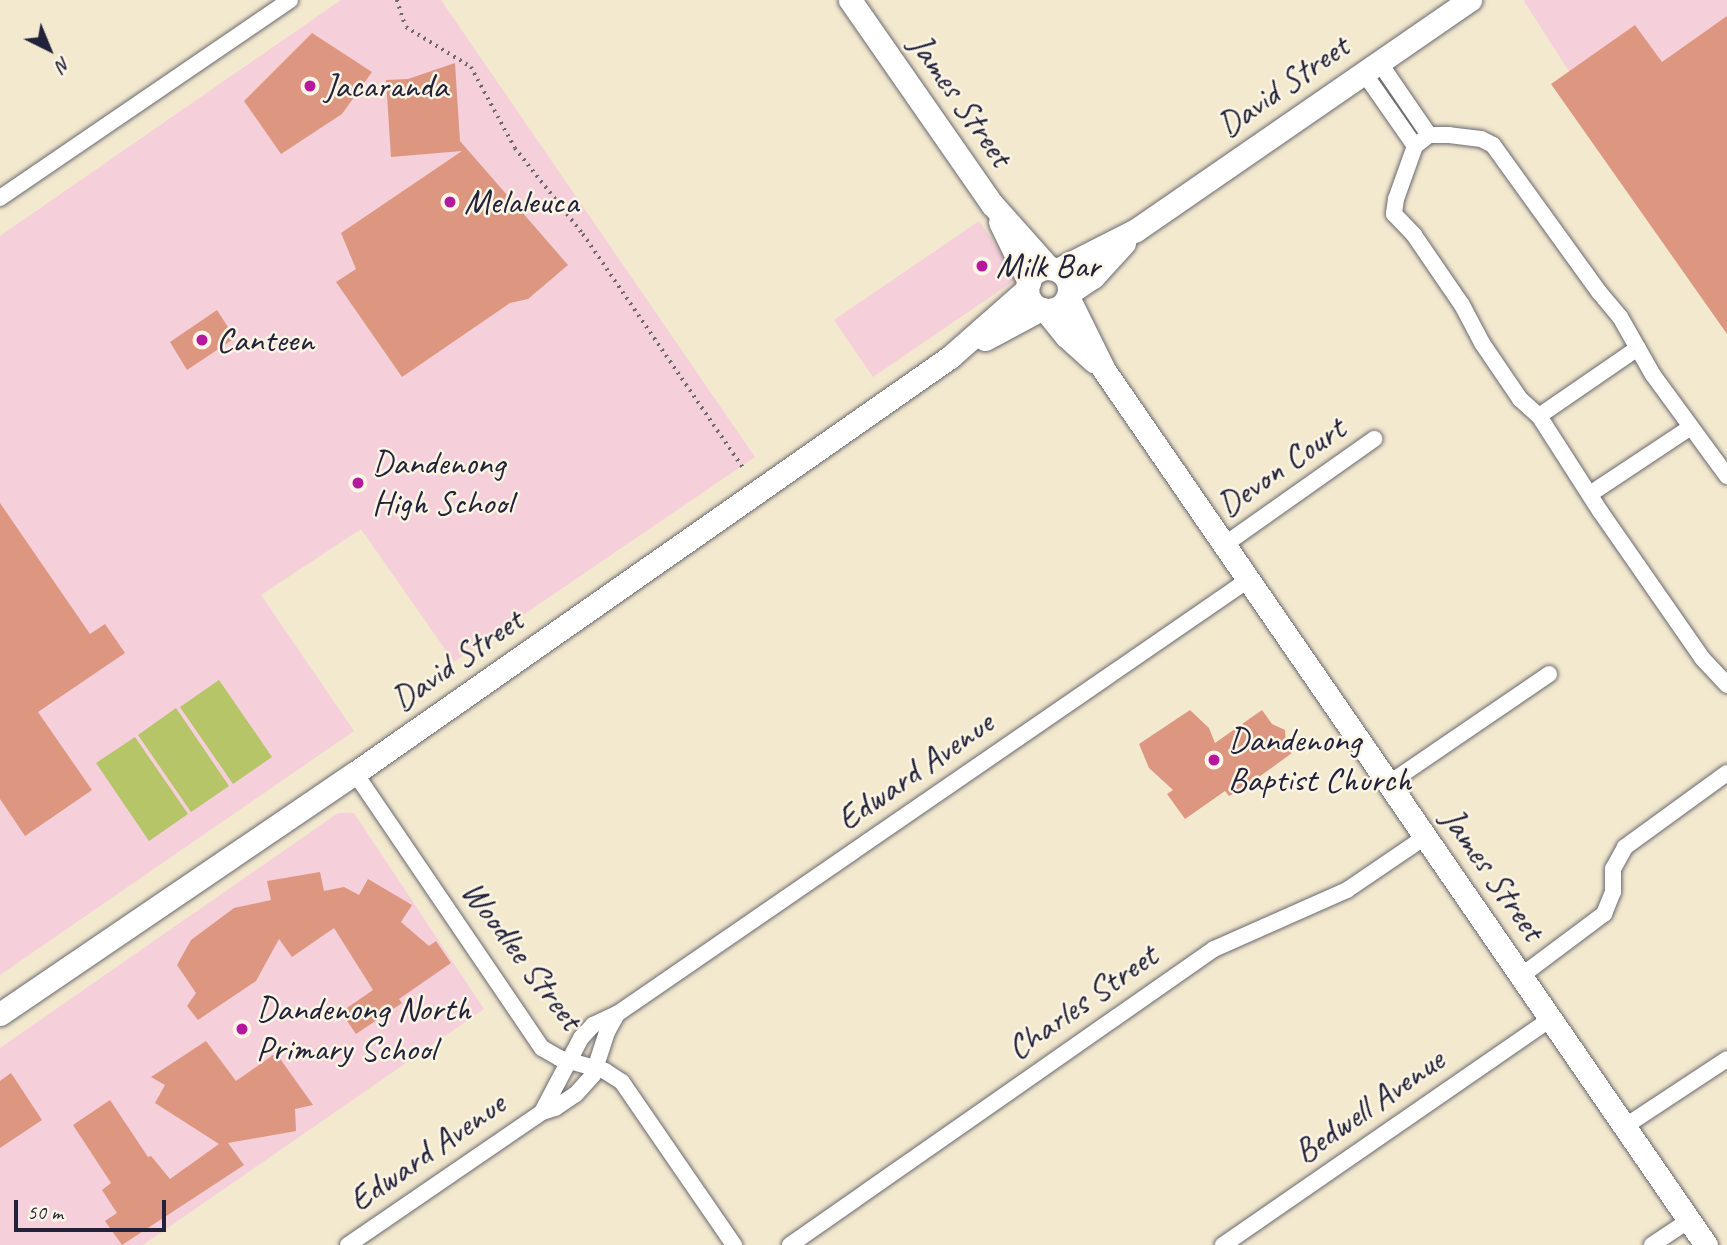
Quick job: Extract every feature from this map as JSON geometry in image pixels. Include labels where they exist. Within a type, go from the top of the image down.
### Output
[{"type":"main road","name":"James Street","points":[[850,0],[992,204],[1053,269]]},
{"type":"main road","name":"David Street","points":[[1053,269],[1136,230],[1470,0]]},
{"type":"main road","name":"James Street","points":[[992,204],[1028,285]]},
{"type":"main road","name":"David Street","points":[[1069,295],[1093,276],[1136,230]]},
{"type":"main road","points":[[1053,269],[1067,280],[1069,295],[1059,308],[1043,310],[1031,302],[1028,285],[1037,272],[1053,269]]},
{"type":"main road","name":"David Street","points":[[0,1014],[355,774],[950,357],[1028,285]]},
{"type":"main road","name":"James Street","points":[[1069,295],[1104,370],[1706,1245]]},
{"type":"main road","name":"James Street","points":[[1043,310],[1066,337],[1104,370]]},
{"type":"main road","name":"David Street","points":[[950,357],[1043,310]]},
{"type":"street","points":[[0,198],[290,0]]},
{"type":"street","points":[[1371,68],[1429,135]]},
{"type":"street","points":[[1371,68],[1415,146]]},
{"type":"street","points":[[1727,476],[1691,427],[1620,317],[1598,292],[1493,145],[1467,136],[1429,135],[1415,146],[1396,199],[1394,214],[1414,234],[1462,304],[1482,343],[1520,399],[1539,416],[1702,658],[1727,685]]},
{"type":"street","points":[[1539,416],[1638,348]]},
{"type":"street","points":[[1590,494],[1691,427]]},
{"type":"street","name":"Devon Court","points":[[1224,545],[1374,439]]},
{"type":"street","name":"Edward Avenue","points":[[542,1112],[586,1032],[602,1019],[617,1014],[1248,580]]},
{"type":"street","points":[[1388,784],[1549,674]]},
{"type":"street","points":[[1521,976],[1604,914],[1613,892],[1613,869],[1625,847],[1727,773]]},
{"type":"street","name":"Woodlee Street","points":[[355,774],[542,1048],[570,1062],[597,1068],[622,1082],[734,1245]]},
{"type":"street","name":"Charles Street","points":[[790,1245],[1214,949],[1347,890],[1425,837]]},
{"type":"street","name":"Edward Avenue","points":[[348,1245],[542,1112],[569,1100],[590,1080],[597,1068],[607,1032],[617,1014]]},
{"type":"street","name":"Bedwell Avenue","points":[[1223,1245],[1551,1019]]},
{"type":"street","points":[[1624,1128],[1727,1059]]},
{"type":"street","points":[[1652,1245],[1688,1220]]},
{"type":"path","points":[[397,0],[407,27],[471,67],[515,148],[583,234],[743,468]]},
{"type":"shaded area","name":"Dandenong High School","points":[[341,0],[441,0],[755,457],[454,662],[361,529],[261,595],[354,731],[0,975],[0,236]]},
{"type":"shaded area","points":[[1727,0],[1727,319],[1524,1]]},
{"type":"shaded area","points":[[979,221],[1018,278],[873,377],[834,320]]},
{"type":"shaded area","name":"Dandenong North Primary School","points":[[338,813],[354,813],[484,1009],[143,1245],[0,1245],[0,1048]]},
{"type":"green space","points":[[219,680],[272,757],[233,784],[180,707]]},
{"type":"green space","points":[[176,708],[229,786],[191,812],[138,735]]},
{"type":"green space","points":[[135,737],[188,814],[149,841],[96,763]]},
{"type":"building","points":[[1727,16],[1727,334],[1551,84],[1635,25],[1662,62]]},
{"type":"building","name":"Jacaranda","points":[[312,33],[372,72],[342,114],[281,154],[244,101]]},
{"type":"building","name":"Melaleuca","points":[[455,63],[460,141],[568,265],[528,299],[510,303],[402,377],[336,282],[356,269],[341,233],[462,151],[391,157],[386,80],[408,79]]},
{"type":"building","name":"Canteen","points":[[217,310],[235,338],[187,370],[170,342]]},
{"type":"building","points":[[0,503],[90,634],[105,624],[125,653],[38,712],[92,790],[25,836],[0,799]]},
{"type":"building","name":"Dandenong Baptist Church","points":[[1190,710],[1209,728],[1215,743],[1262,710],[1272,724],[1285,730],[1286,744],[1292,753],[1241,790],[1229,796],[1225,791],[1185,819],[1167,794],[1173,790],[1149,768],[1139,744]]},
{"type":"building","points":[[320,872],[324,891],[344,887],[359,895],[368,879],[412,905],[401,922],[429,946],[436,941],[451,963],[399,999],[402,1003],[356,1034],[341,1012],[373,990],[334,928],[292,957],[279,939],[256,981],[198,1020],[187,1006],[196,993],[177,965],[191,940],[234,908],[271,900],[267,881]]},
{"type":"building","points":[[206,1041],[236,1081],[276,1053],[313,1105],[295,1109],[296,1131],[228,1143],[244,1165],[122,1245],[105,1221],[117,1213],[102,1190],[111,1183],[73,1125],[110,1100],[148,1157],[151,1156],[170,1179],[219,1144],[155,1103],[165,1085],[151,1077]]},
{"type":"building","points":[[11,1073],[42,1120],[0,1148],[0,1081]]},
{"type":"place","name":"Jacaranda","points":[[310,86]]},
{"type":"place","name":"Melaleuca","points":[[450,202]]},
{"type":"place","name":"Milk Bar","points":[[982,266]]},
{"type":"place","name":"Canteen","points":[[202,340]]},
{"type":"place","name":"Dandenong High School","points":[[358,483]]},
{"type":"place","name":"Dandenong Baptist Church","points":[[1214,760]]},
{"type":"place","name":"Dandenong North Primary School","points":[[242,1029]]}]
